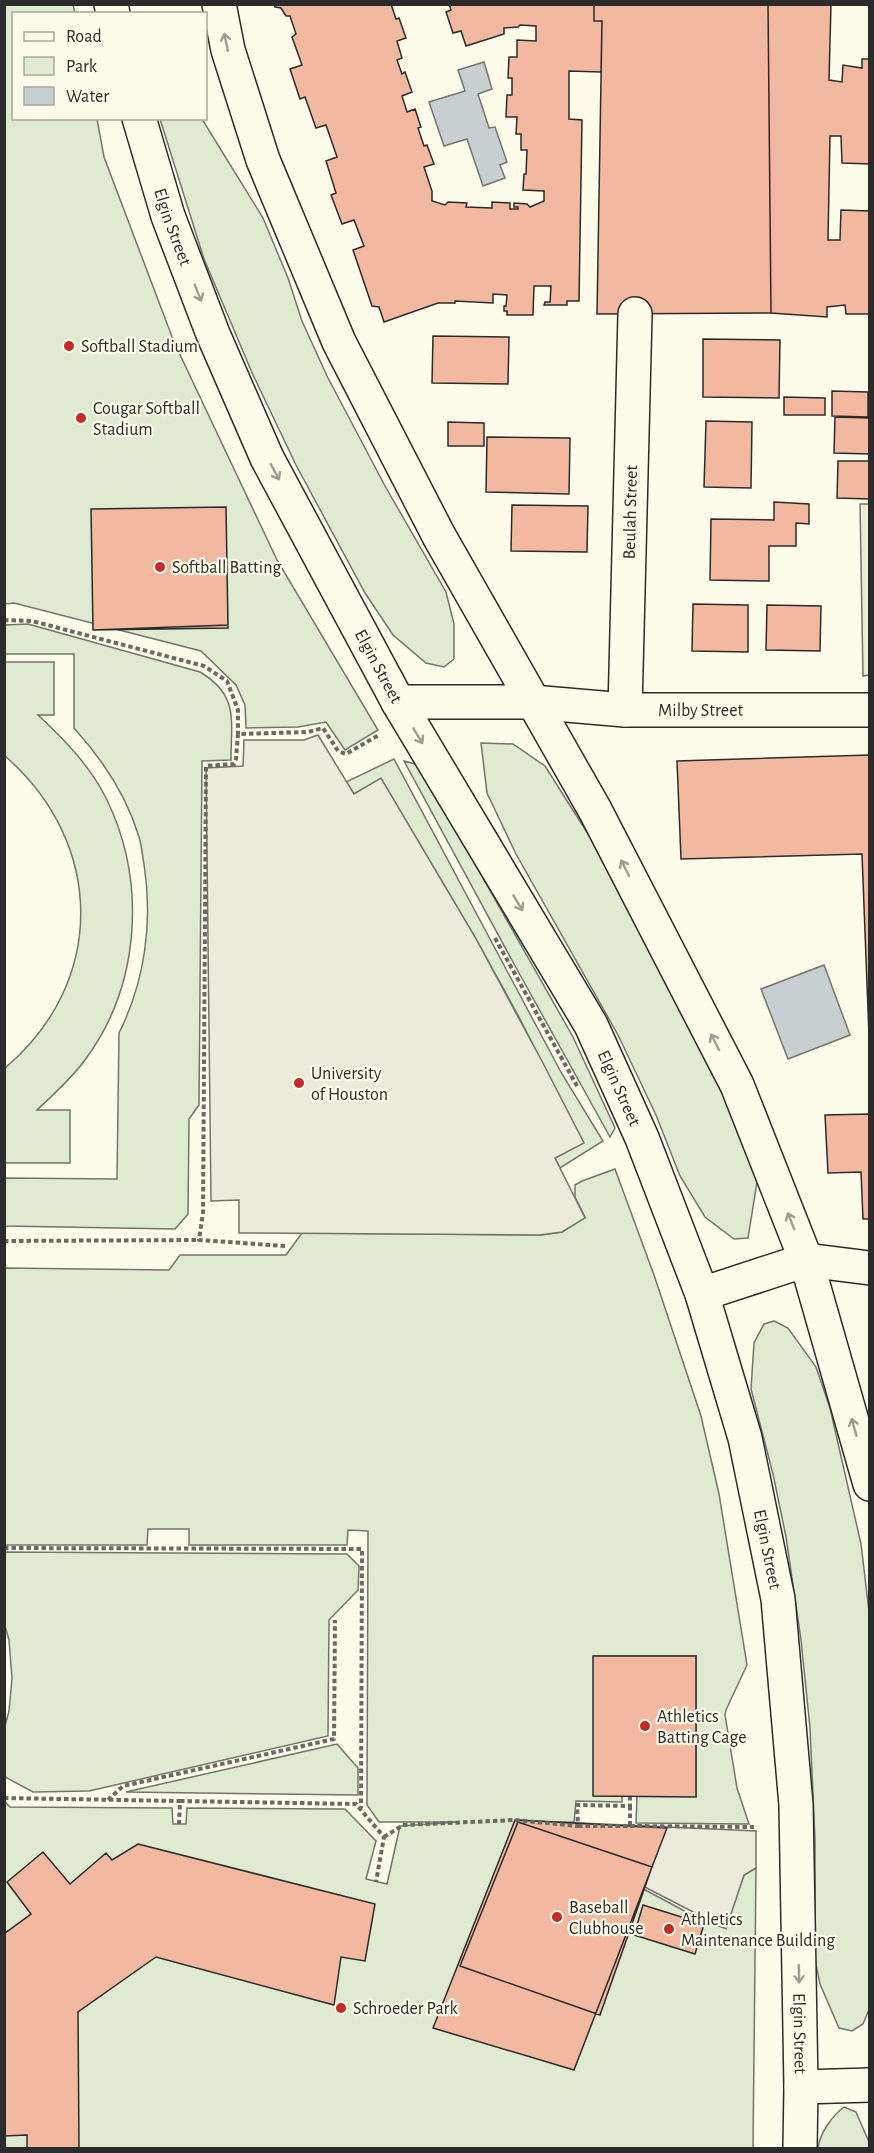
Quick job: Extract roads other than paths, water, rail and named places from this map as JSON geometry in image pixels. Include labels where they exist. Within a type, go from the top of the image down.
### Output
[{"type":"main road","points":[[219,4],[228,50],[263,160],[339,342],[439,536],[595,810],[737,1085],[806,1260],[870,1484]]},
{"type":"main road","name":"Elgin Street","points":[[139,120],[168,216],[213,333],[267,458],[398,702],[591,1025],[642,1138],[702,1294],[745,1438],[778,1599],[796,1805],[800,2148]]},
{"type":"main road","name":"Beulah Street","points":[[625,710],[635,314]]},
{"type":"main road","name":"Milby Street","points":[[398,702],[532,702],[625,710],[870,710]]},
{"type":"main road","points":[[702,1294],[806,1260],[870,1268]]},
{"type":"main road","points":[[801,2086],[870,2085]]},
{"type":"water","points":[[484,62],[492,89],[478,94],[489,128],[495,127],[507,162],[500,165],[505,178],[483,186],[467,139],[444,146],[429,102],[465,91],[458,70]]},
{"type":"water","points":[[824,965],[850,1035],[788,1059],[761,989]]},
{"type":"place","name":"Softball Stadium","points":[[69,346]]},
{"type":"place","name":"Cougar Softball Stadium","points":[[81,418]]},
{"type":"place","name":"Softball Batting","points":[[160,567]]},
{"type":"place","name":"University of Houston","points":[[299,1083]]},
{"type":"place","name":"Athletics Batting Cage","points":[[645,1726]]},
{"type":"place","name":"Baseball Clubhouse","points":[[557,1917]]},
{"type":"place","name":"Athletics Maintenance Building","points":[[669,1929]]},
{"type":"place","name":"Schroeder Park","points":[[341,2008]]}]
